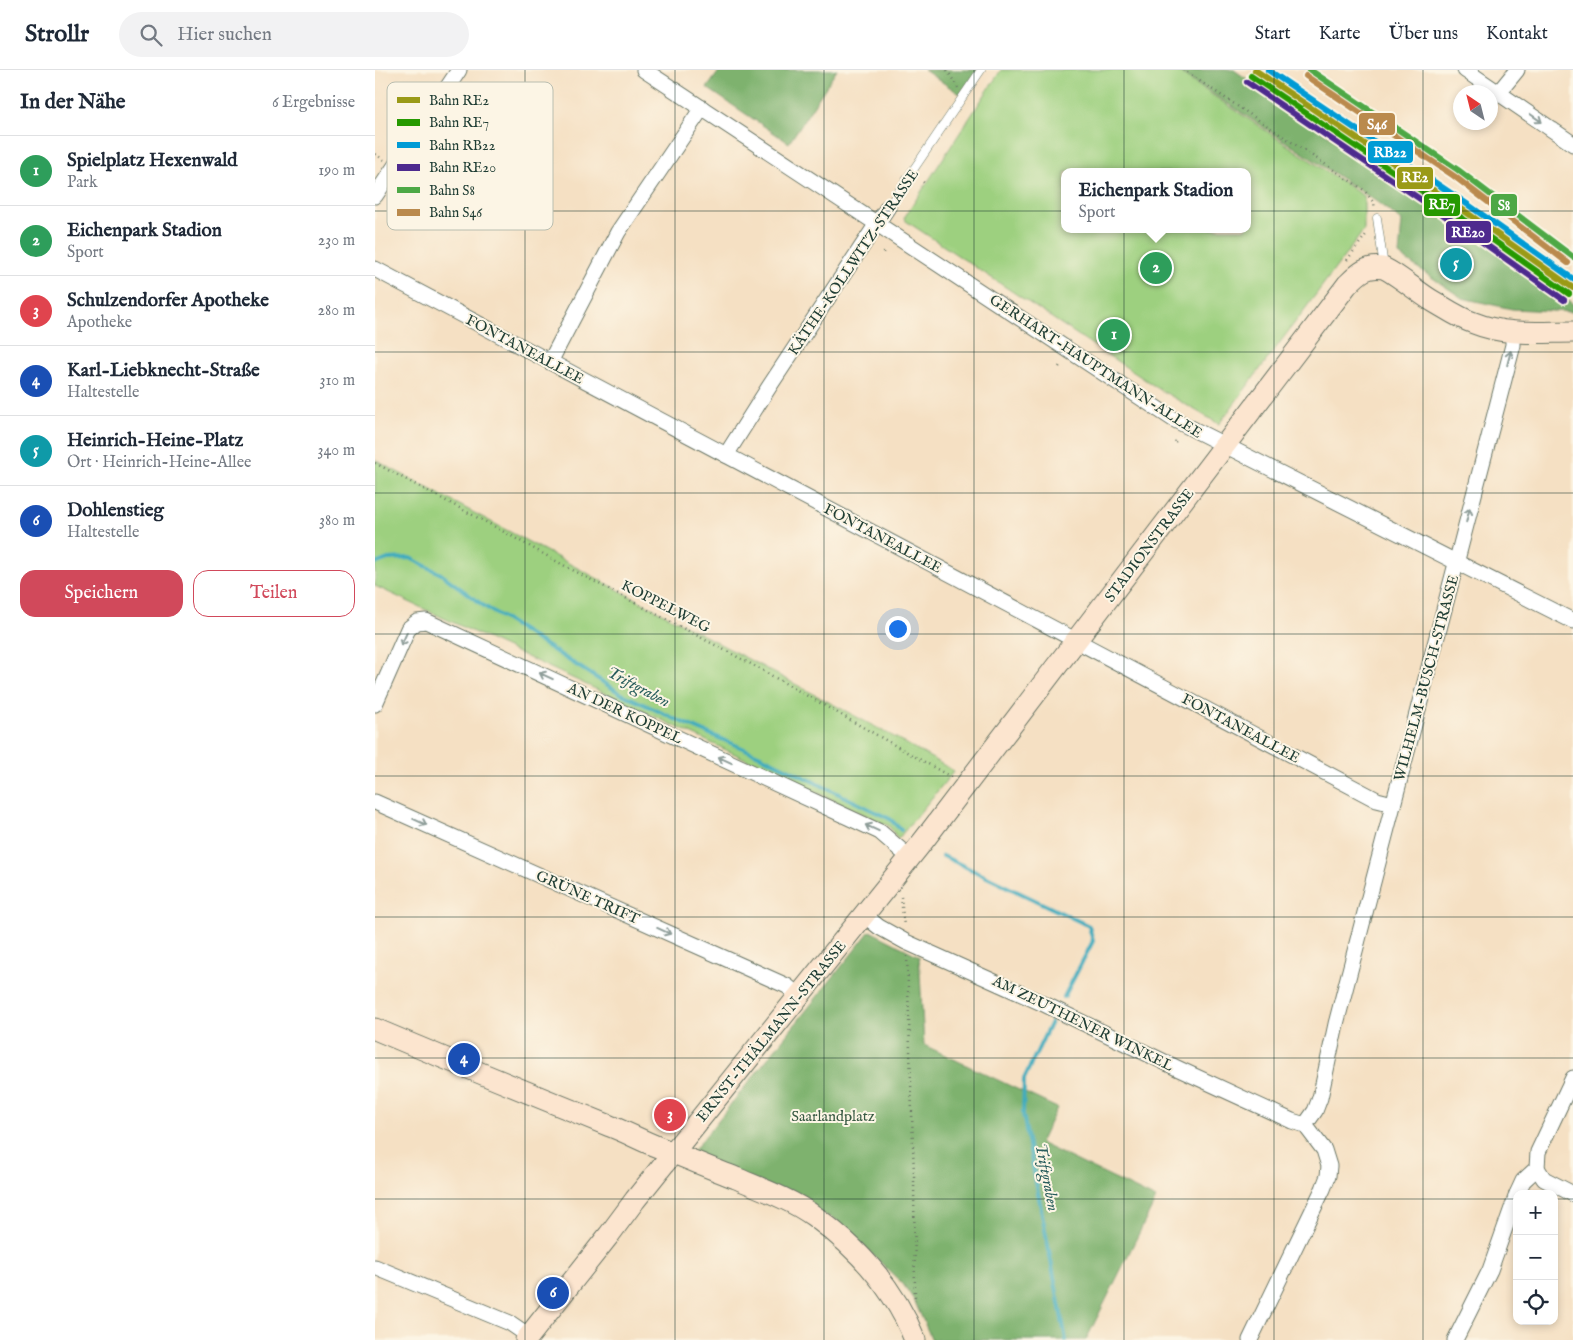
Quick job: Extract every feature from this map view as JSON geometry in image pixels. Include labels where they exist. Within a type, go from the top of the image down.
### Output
[{"type":"street","points":[[451,82],[459,70]]},
{"type":"street","name":"GERHART-HAUPTMANN-ALLEE","points":[[644,70],[878,223],[1173,420],[1573,621]]},
{"type":"street","points":[[1465,70],[1573,144]]},
{"type":"street","points":[[1499,92],[1517,70]]},
{"type":"street","points":[[550,362],[618,232],[702,108]]},
{"type":"street","points":[[375,196],[387,178]]},
{"type":"street","name":"KÄTHE-KOLLWITZ-STRASSE","points":[[726,456],[888,207]]},
{"type":"street","name":"STADIONSTRASSE","points":[[924,840],[1353,279],[1365,269],[1372,267],[1385,269]]},
{"type":"street","points":[[1385,269],[1429,299],[1475,324],[1513,332],[1573,332]]},
{"type":"street","name":"FONTANEALLEE","points":[[375,270],[1377,800],[1393,804]]},
{"type":"street","name":"WILHELM-BUSCH-STRASSE","points":[[1305,1126],[1315,1111],[1320,1098],[1336,1024],[1512,348],[1513,332]]},
{"type":"street","name":"AN DER KOPPEL","points":[[375,704],[409,629],[417,622],[426,621],[881,832],[910,858]]},
{"type":"street","name":"GRÜNE TRIFT","points":[[375,802],[787,986],[799,996]]},
{"type":"street","name":"ERNST-THÄLMANN-STRASSE","points":[[528,1338],[635,1200],[924,840]]},
{"type":"street","name":"AM ZEUTHENER WINKEL","points":[[864,915],[906,947],[1046,1005],[1305,1126],[1328,1158],[1328,1176],[1250,1340]]},
{"type":"street","points":[[375,1030],[674,1152],[791,1202],[819,1220],[863,1258],[890,1292],[907,1320],[915,1340]]},
{"type":"street","points":[[1573,1078],[1538,1152],[1537,1168],[1544,1179],[1573,1194]]},
{"type":"street","points":[[1519,1190],[1523,1181],[1537,1168]]},
{"type":"street","points":[[1455,1340],[1489,1270],[1513,1205]]},
{"type":"street","points":[[375,1267],[510,1323],[528,1338]]},
{"type":"lane","name":"KÄTHE-KOLLWITZ-STRASSE","points":[[888,207],[981,70]]},
{"type":"lane","points":[[1377,218],[1385,269]]},
{"type":"path","points":[[947,70],[963,96]]},
{"type":"path","points":[[1183,70],[1364,190],[1374,203],[1377,218]]},
{"type":"path","points":[[375,154],[384,160]]},
{"type":"path","points":[[884,253],[885,248]]},
{"type":"path","name":"KOPPELWEG","points":[[375,463],[582,575],[730,652],[945,772]]},
{"type":"path","points":[[900,891],[906,947],[916,1280],[915,1306],[907,1320]]},
{"type":"green space","points":[[720,70],[837,70],[789,143],[707,88]]},
{"type":"green space","points":[[924,70],[978,70],[960,94]]},
{"type":"green space","points":[[1001,70],[1175,70],[1365,197],[1364,230],[1219,424],[1159,389],[904,218]]},
{"type":"green space","points":[[1177,70],[1234,70],[1573,304],[1573,312],[1512,309],[1462,298],[1399,255],[1402,221],[1377,202]]},
{"type":"green space","points":[[375,460],[898,739],[954,771],[898,839],[889,826],[375,586]]},
{"type":"green space","name":"Saarlandplatz","points":[[870,931],[919,956],[924,1045],[1057,1108],[1040,1143],[1156,1199],[1086,1340],[932,1340],[914,1300],[903,1284],[836,1220],[691,1154]]},
{"type":"waterway","name":"Triftgraben","points":[[375,564],[388,559],[410,558],[441,574],[484,606],[620,693],[761,756],[890,819],[901,830]]},
{"type":"waterway","name":"Triftgraben","points":[[943,856],[1089,926],[1093,941],[1064,997]]},
{"type":"waterway","name":"Triftgraben","points":[[1051,1022],[1024,1079],[1023,1114],[1066,1340]]},
{"type":"rail line","name":"RE2","points":[[1255,70],[1463,210],[1573,288]]},
{"type":"rail line","name":"RB22","points":[[1268,70],[1467,204],[1573,279]]},
{"type":"rail line","name":"S8","points":[[1310,70],[1458,170],[1573,257]]},
{"type":"rail line","name":"RE7","points":[[1251,76],[1459,216],[1569,294]]},
{"type":"rail line","name":"S46","points":[[1306,76],[1454,176],[1568,263]]},
{"type":"rail line","name":"RE20","points":[[1247,82],[1454,222],[1564,300]]},
{"type":"place","name":"Heinrich-Heine-Platz","points":[[1456,264]]},
{"type":"place","name":"Eichenpark Stadion","points":[[1156,268]]},
{"type":"place","name":"Spielplatz Hexenwald","points":[[1114,335]]},
{"type":"place","name":"Karl-Liebknecht-Straße","points":[[464,1059]]},
{"type":"place","name":"Schulzendorfer Apotheke","points":[[670,1115]]},
{"type":"place","name":"Dohlenstieg","points":[[553,1293]]}]
